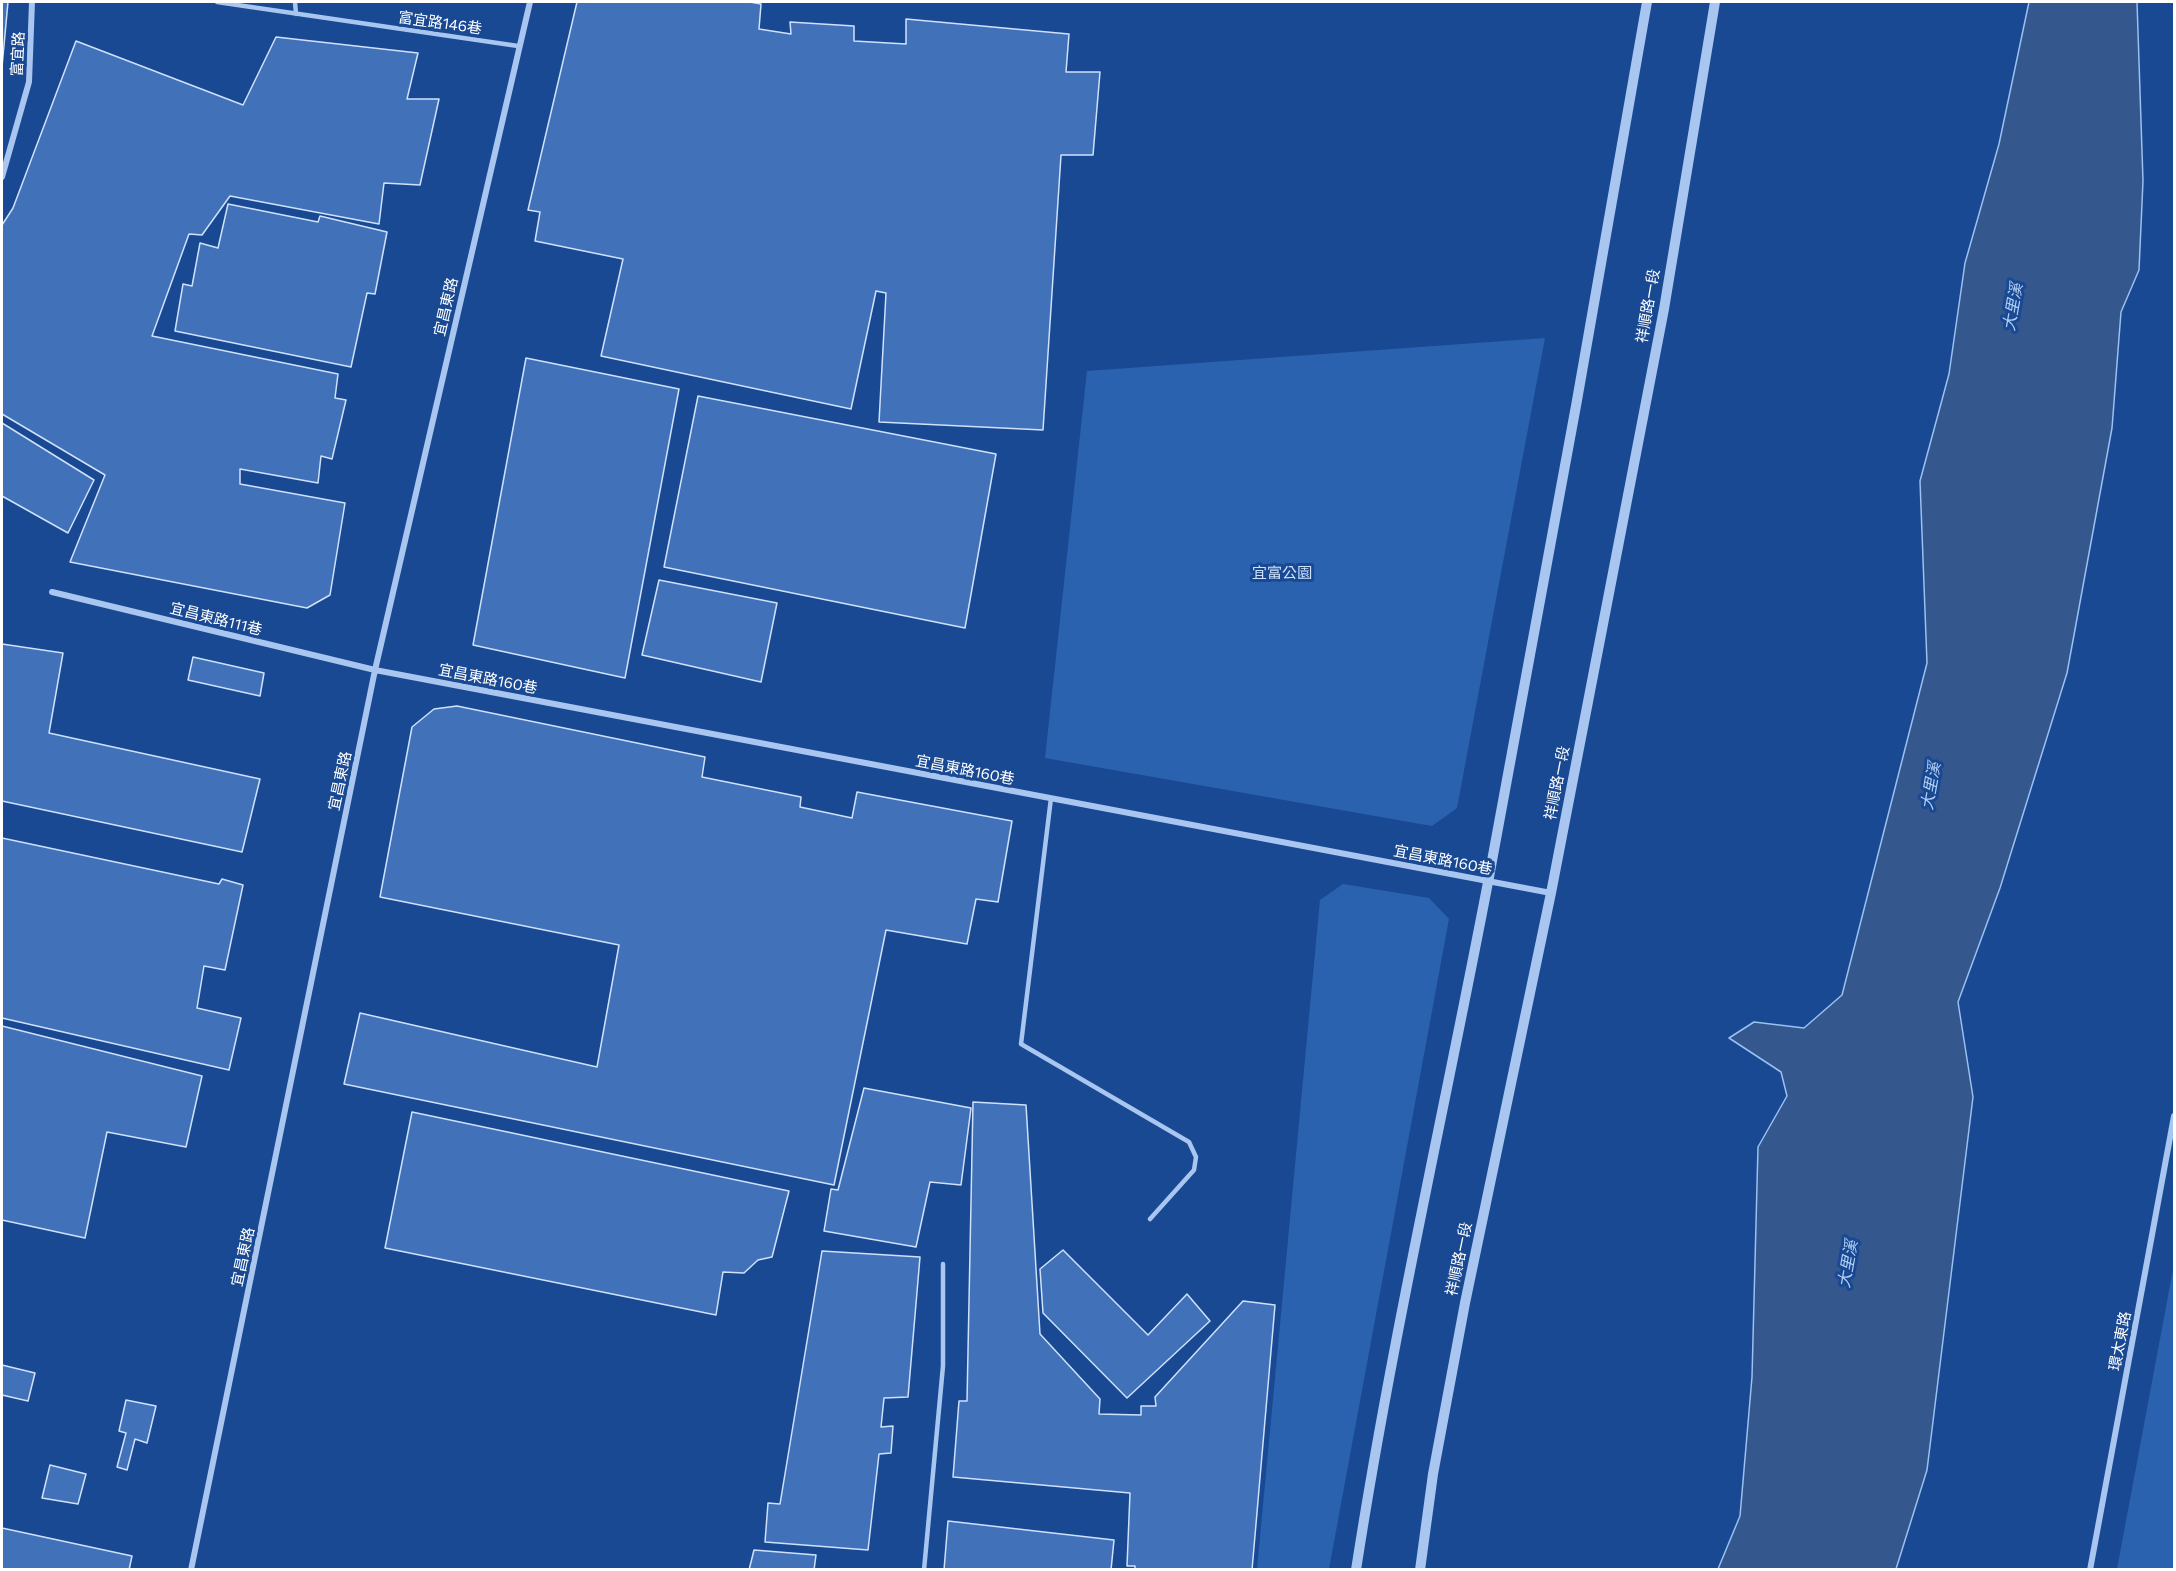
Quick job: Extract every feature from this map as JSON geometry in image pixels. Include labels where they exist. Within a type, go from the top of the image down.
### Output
[{"type":"street","name":"富宜路","points":[[2,177],[29,82],[32,2]]},
{"type":"street","name":"宜昌東路","points":[[191,1569],[375,670],[530,2]]},
{"type":"street","points":[[1356,1569],[1401,1313],[1488,881],[1583,377],[1647,2]]},
{"type":"street","name":"祥順路一段","points":[[1420,1569],[1433,1474],[1463,1314],[1551,893],[1664,309],[1715,2]]},
{"type":"street","name":"宜昌東路111巷","points":[[52,592],[375,670]]},
{"type":"street","name":"宜昌東路160巷","points":[[375,670],[1551,893]]},
{"type":"street","name":"環太東路","points":[[2090,1569],[2175,1116]]},
{"type":"lane","name":"富宜路146巷","points":[[217,2],[518,46]]},
{"type":"lane","points":[[295,2],[296,14]]},
{"type":"lane","points":[[1051,798],[1021,1044],[1189,1142],[1196,1156],[1194,1170],[1150,1219]]},
{"type":"lane","points":[[924,1569],[943,1366],[943,1264]]},
{"type":"green space","name":"宜富公園","points":[[1545,338],[1457,808],[1432,826],[1045,758],[1087,371]]},
{"type":"green space","points":[[1343,884],[1429,898],[1449,919],[1329,1569],[1257,1569],[1320,900]]},
{"type":"green space","points":[[2174,1264],[2174,1569],[2117,1569]]},
{"type":"water","name":"大里溪","points":[[2029,2],[2137,2],[2143,181],[2139,270],[2121,312],[2112,428],[2067,673],[2000,888],[1958,1002],[1973,1097],[1927,1470],[1896,1569],[1718,1569],[1740,1516],[1752,1377],[1758,1147],[1787,1096],[1781,1072],[1729,1038],[1754,1022],[1804,1028],[1842,995],[1927,663],[1920,481],[1949,374],[1965,263],[1999,144]]},
{"type":"building","points":[[2,2],[8,2],[2,67]]},
{"type":"building","points":[[577,2],[750,2],[761,4],[759,29],[791,34],[790,22],[854,26],[854,41],[906,44],[906,19],[1069,34],[1066,72],[1100,72],[1093,155],[1061,155],[1043,430],[879,422],[886,293],[876,291],[851,409],[601,356],[623,259],[535,241],[540,212],[528,210]]},
{"type":"building","points":[[276,37],[418,53],[407,99],[439,99],[420,185],[384,183],[379,224],[230,196],[202,235],[189,234],[152,336],[338,374],[335,398],[346,400],[332,459],[321,456],[318,483],[240,469],[240,484],[345,503],[330,595],[307,608],[70,562],[105,475],[2,414],[2,225],[13,208],[76,41],[243,105]]},
{"type":"building","points":[[228,204],[318,222],[320,216],[387,232],[375,294],[367,293],[351,367],[175,331],[183,284],[192,286],[200,243],[218,248]]},
{"type":"building","points":[[526,358],[679,389],[625,678],[473,645]]},
{"type":"building","points":[[698,396],[996,454],[965,628],[664,567]]},
{"type":"building","points":[[2,423],[94,480],[68,533],[2,496]]},
{"type":"building","points":[[659,580],[777,603],[761,682],[642,655]]},
{"type":"building","points":[[2,644],[63,653],[49,733],[260,779],[242,852],[2,801]]},
{"type":"building","points":[[193,657],[264,673],[260,696],[188,680]]},
{"type":"building","points":[[457,706],[705,757],[702,777],[801,797],[800,807],[852,818],[857,792],[1012,821],[998,902],[976,899],[967,944],[886,930],[834,1185],[344,1084],[360,1013],[597,1067],[619,945],[380,897],[412,727],[434,709]]},
{"type":"building","points":[[2,838],[219,884],[222,879],[243,885],[225,970],[204,966],[197,1008],[241,1018],[229,1070],[2,1018]]},
{"type":"building","points":[[2,1026],[202,1076],[186,1147],[107,1132],[85,1238],[2,1220]]},
{"type":"building","points":[[864,1088],[971,1108],[961,1185],[930,1182],[916,1247],[824,1231],[831,1189],[838,1190]]},
{"type":"building","points":[[973,1102],[1026,1105],[1040,1334],[1100,1399],[1099,1414],[1141,1415],[1141,1406],[1156,1406],[1155,1397],[1243,1301],[1275,1305],[1252,1570],[1135,1570],[1135,1566],[1127,1566],[1130,1493],[953,1477],[959,1401],[967,1401]]},
{"type":"building","points":[[412,1112],[789,1191],[772,1257],[758,1260],[744,1273],[723,1272],[716,1315],[385,1248]]},
{"type":"building","points":[[1063,1250],[1148,1335],[1187,1294],[1210,1321],[1127,1398],[1043,1313],[1040,1269]]},
{"type":"building","points":[[822,1251],[920,1257],[908,1397],[884,1398],[881,1427],[893,1426],[891,1453],[879,1454],[868,1550],[765,1542],[768,1503],[780,1504]]},
{"type":"building","points":[[2,1365],[35,1373],[28,1401],[2,1395]]},
{"type":"building","points":[[126,1400],[156,1406],[147,1443],[135,1439],[127,1470],[117,1467],[126,1433],[119,1431]]},
{"type":"building","points":[[50,1465],[86,1474],[78,1504],[42,1498]]},
{"type":"building","points":[[948,1521],[1114,1540],[1111,1570],[944,1570]]},
{"type":"building","points":[[2,1528],[132,1556],[129,1570],[2,1570]]},
{"type":"building","points":[[754,1550],[816,1555],[814,1570],[749,1570]]}]
